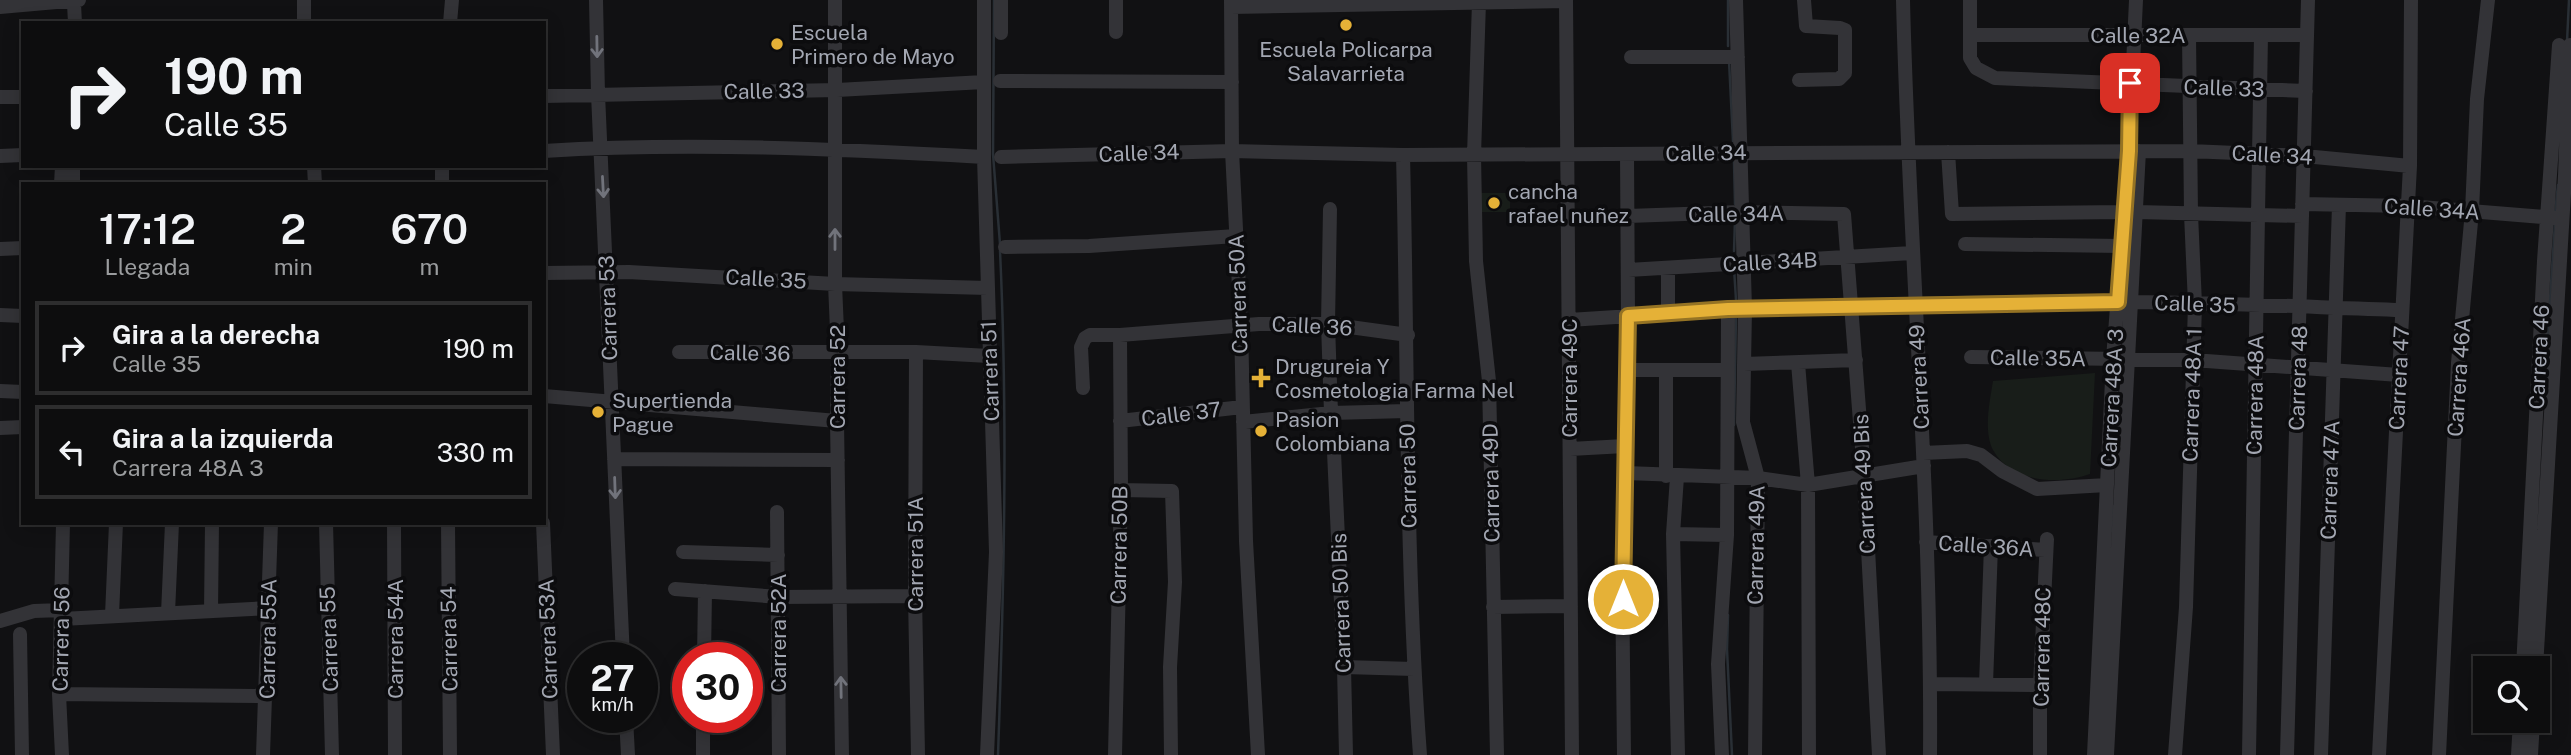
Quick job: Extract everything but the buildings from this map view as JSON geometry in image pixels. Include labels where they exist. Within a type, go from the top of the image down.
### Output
[{"type":"street","points":[[65,21],[70,0]]},
{"type":"street","points":[[70,0],[74,4],[75,21]]},
{"type":"street","points":[[0,7],[79,0]]},
{"type":"street","points":[[304,0],[304,21]]},
{"type":"street","points":[[450,21],[452,0]]},
{"type":"street","name":"Carrera 53","points":[[596,0],[622,642]]},
{"type":"street","name":"Carrera 52","points":[[835,0],[835,284],[838,354],[836,421],[842,755]]},
{"type":"street","name":"Carrera 51","points":[[984,0],[984,157],[996,552],[988,748]]},
{"type":"street","points":[[1001,0],[1001,33]]},
{"type":"street","points":[[1116,0],[1116,32]]},
{"type":"street","name":"Carrera 49A","points":[[1736,0],[1745,309],[1743,422],[1758,478],[1755,755]]},
{"type":"street","points":[[1799,80],[1839,79],[1845,73],[1845,30],[1806,26],[1804,0]]},
{"type":"street","name":"Carrera 49","points":[[1903,0],[1906,153],[1924,460],[1931,684],[1930,755]]},
{"type":"street","points":[[1970,0],[1970,35]]},
{"type":"street","points":[[2108,755],[2122,359],[2134,151],[2130,83],[2136,0]]},
{"type":"street","name":"Carrera 48","points":[[2287,755],[2308,0]]},
{"type":"street","name":"Carrera 47","points":[[2379,755],[2410,166],[2411,0]]},
{"type":"street","name":"Carrera 46A","points":[[2439,755],[2458,363],[2472,211],[2477,99],[2488,0]]},
{"type":"street","points":[[1231,3],[1566,1]]},
{"type":"street","name":"Carrera 49C","points":[[1566,1],[1572,755]]},
{"type":"street","name":"Carrera 49D","points":[[1479,2],[1474,155],[1476,261],[1489,381],[1497,755]]},
{"type":"street","name":"Carrera 50A","points":[[1231,3],[1232,151],[1241,326],[1247,555],[1258,755]]},
{"type":"street","name":"Calle 33","points":[[1970,35],[1970,58],[1976,68],[1995,78],[2306,91]]},
{"type":"street","name":"Calle 32A","points":[[1970,35],[2307,35]]},
{"type":"street","name":"Carrera 48A 1","points":[[2175,755],[2186,607],[2195,304],[2189,35]]},
{"type":"street","name":"Carrera 48A","points":[[2249,755],[2261,35]]},
{"type":"street","points":[[2537,656],[2565,261],[2554,217],[2568,176],[2570,68],[2565,45]]},
{"type":"street","name":"Carrera 46","points":[[2524,656],[2565,45]]},
{"type":"street","points":[[1632,57],[1738,57]]},
{"type":"street","points":[[1000,80],[1232,82]]},
{"type":"street","name":"Calle 33","points":[[546,96],[836,90],[984,82]]},
{"type":"street","points":[[0,97],[21,97]]},
{"type":"street","points":[[546,151],[601,148],[835,148],[984,157]]},
{"type":"street","name":"Calle 34","points":[[1001,157],[1232,151],[1474,155],[2190,151],[2304,156],[2410,166]]},
{"type":"street","name":"Calle 34A","points":[[1948,152],[1952,214],[2130,212],[2258,215],[2339,205],[2408,206],[2554,217]]},
{"type":"street","points":[[1624,755],[1622,573],[1626,473],[1628,154]]},
{"type":"street","points":[[0,156],[21,155]]},
{"type":"street","name":"Carrera 50","points":[[1403,155],[1414,670],[1420,755]]},
{"type":"street","name":"Carrera 47A","points":[[2321,755],[2339,205]]},
{"type":"street","points":[[1330,209],[1328,324],[1331,413]]},
{"type":"street","name":"Calle 34A","points":[[1628,216],[1741,212],[1844,214]]},
{"type":"street","name":"Carrera 48A 3","points":[[2126,302],[2122,246],[2130,212]]},
{"type":"street","name":"Carrera 49 Bis","points":[[1844,214],[1864,474],[1879,755]]},
{"type":"street","points":[[1005,247],[1089,246],[1236,236]]},
{"type":"street","points":[[1965,244],[2122,246]]},
{"type":"street","points":[[0,249],[21,248]]},
{"type":"street","name":"Calle 34B","points":[[1628,270],[1912,253]]},
{"type":"street","points":[[1668,269],[1668,313]]},
{"type":"street","name":"Calle 35","points":[[546,273],[607,272],[835,284],[988,288]]},
{"type":"street","name":"Calle 35","points":[[1569,320],[1728,309],[1915,304],[2126,302],[2402,310]]},
{"type":"street","points":[[1722,755],[1718,664],[1727,535],[1728,309]]},
{"type":"street","points":[[0,315],[21,316]]},
{"type":"street","name":"Calle 36","points":[[1083,388],[1081,346],[1090,335],[1328,324],[1408,335]]},
{"type":"street","name":"Carrera 50B","points":[[1115,755],[1121,490],[1120,335]]},
{"type":"street","name":"Calle 36","points":[[679,352],[916,352],[989,356]]},
{"type":"street","name":"Carrera 51A","points":[[916,352],[915,596],[918,755]]},
{"type":"street","name":"Calle 35A","points":[[1971,357],[2193,360],[2399,375]]},
{"type":"street","name":"Carrera 48A 3","points":[[2094,755],[2107,485],[2122,359]]},
{"type":"street","points":[[1744,364],[1856,360]]},
{"type":"street","points":[[1798,363],[1808,485],[1809,755]]},
{"type":"street","points":[[1627,370],[1727,370]]},
{"type":"street","points":[[1666,371],[1678,755]]},
{"type":"street","points":[[0,391],[21,392]]},
{"type":"street","points":[[546,396],[836,421]]},
{"type":"street","name":"Calle 37","points":[[1120,421],[1242,407]]},
{"type":"street","points":[[1242,422],[1331,413],[1407,411]]},
{"type":"street","points":[[0,428],[21,427]]},
{"type":"street","points":[[1570,449],[1626,446]]},
{"type":"street","points":[[1626,473],[1758,478],[1808,485],[1966,451],[1981,455],[2002,471],[2037,489],[2107,485]]},
{"type":"street","name":"Carrera 50 Bis","points":[[1334,452],[1346,755]]},
{"type":"street","points":[[614,459],[838,460]]},
{"type":"street","points":[[1121,490],[1172,491],[1175,582],[1170,667],[1171,755]]},
{"type":"street","name":"Carrera 52A","points":[[777,512],[779,755]]},
{"type":"street","name":"Carrera 56","points":[[62,755],[59,694],[63,525]]},
{"type":"street","points":[[112,615],[116,525]]},
{"type":"street","points":[[167,613],[172,525]]},
{"type":"street","points":[[211,611],[212,525]]},
{"type":"street","name":"Carrera 55A","points":[[264,755],[271,525]]},
{"type":"street","name":"Carrera 55","points":[[326,525],[332,755]]},
{"type":"street","name":"Carrera 54A","points":[[394,525],[395,755]]},
{"type":"street","name":"Carrera 54","points":[[448,525],[450,755]]},
{"type":"street","name":"Carrera 53A","points":[[543,525],[553,755]]},
{"type":"street","points":[[1673,534],[1727,535]]},
{"type":"street","name":"Calle 36A","points":[[1926,542],[1991,546],[2046,545]]},
{"type":"street","name":"Carrera 48C","points":[[2040,755],[2046,545]]},
{"type":"street","points":[[1986,684],[1991,546]]},
{"type":"street","points":[[683,552],[778,555]]},
{"type":"street","points":[[675,589],[779,597],[915,596]]},
{"type":"street","points":[[704,642],[705,591]]},
{"type":"street","points":[[1493,607],[1571,606]]},
{"type":"street","points":[[0,621],[34,611],[62,615],[112,615],[269,608]]},
{"type":"street","points":[[20,634],[22,755]]},
{"type":"street","points":[[1344,667],[1414,670]]},
{"type":"street","points":[[1931,684],[2040,685]]},
{"type":"street","points":[[59,694],[267,696]]},
{"type":"street","points":[[627,733],[628,755]]},
{"type":"street","points":[[703,733],[703,755]]},
{"type":"street","points":[[2518,755],[2519,733]]},
{"type":"street","points":[[2531,755],[2532,733]]},
{"type":"shaded area","name":"cancha rafael nuñez","points":[[1479,193],[1510,193],[1510,212],[1479,212]]},
{"type":"shaded area","points":[[2095,373],[2090,474],[2065,480],[2037,478],[2024,475],[2001,461],[1993,450],[1988,434],[1993,381]]},
{"type":"waterway","points":[[994,0],[993,154],[1000,244]]},
{"type":"waterway","points":[[1728,0],[1728,46]]},
{"type":"waterway","points":[[2567,42],[2569,0]]},
{"type":"waterway","points":[[1729,61],[1733,141]]},
{"type":"waterway","points":[[1734,162],[1735,204]]},
{"type":"waterway","points":[[2555,213],[2558,185]]},
{"type":"waterway","points":[[1734,251],[1735,219]]},
{"type":"waterway","points":[[2546,360],[2555,223]]},
{"type":"waterway","points":[[998,755],[1004,503],[1000,251]]},
{"type":"waterway","points":[[1734,268],[1736,300]]},
{"type":"waterway","points":[[1734,425],[1736,316]]},
{"type":"waterway","points":[[2112,531],[2113,506]]},
{"type":"waterway","points":[[1728,615],[1732,755]]},
{"type":"place","name":"Escuela Policarpa Salavarrieta","points":[[1346,25]]},
{"type":"place","name":"Escuela Primero de Mayo","points":[[777,44]]},
{"type":"place","name":"cancha rafael nuñez","points":[[1494,203]]},
{"type":"place","name":"Drugureia Y Cosmetologia Farma Nel","points":[[1261,378]]},
{"type":"place","name":"Supertienda Pague","points":[[598,412]]},
{"type":"place","name":"Pasion Colombiana","points":[[1261,431]]},
{"type":"route","points":[[1623,599],[1628,316],[1728,309],[2118,302],[2129,151],[2130,83]]}]
